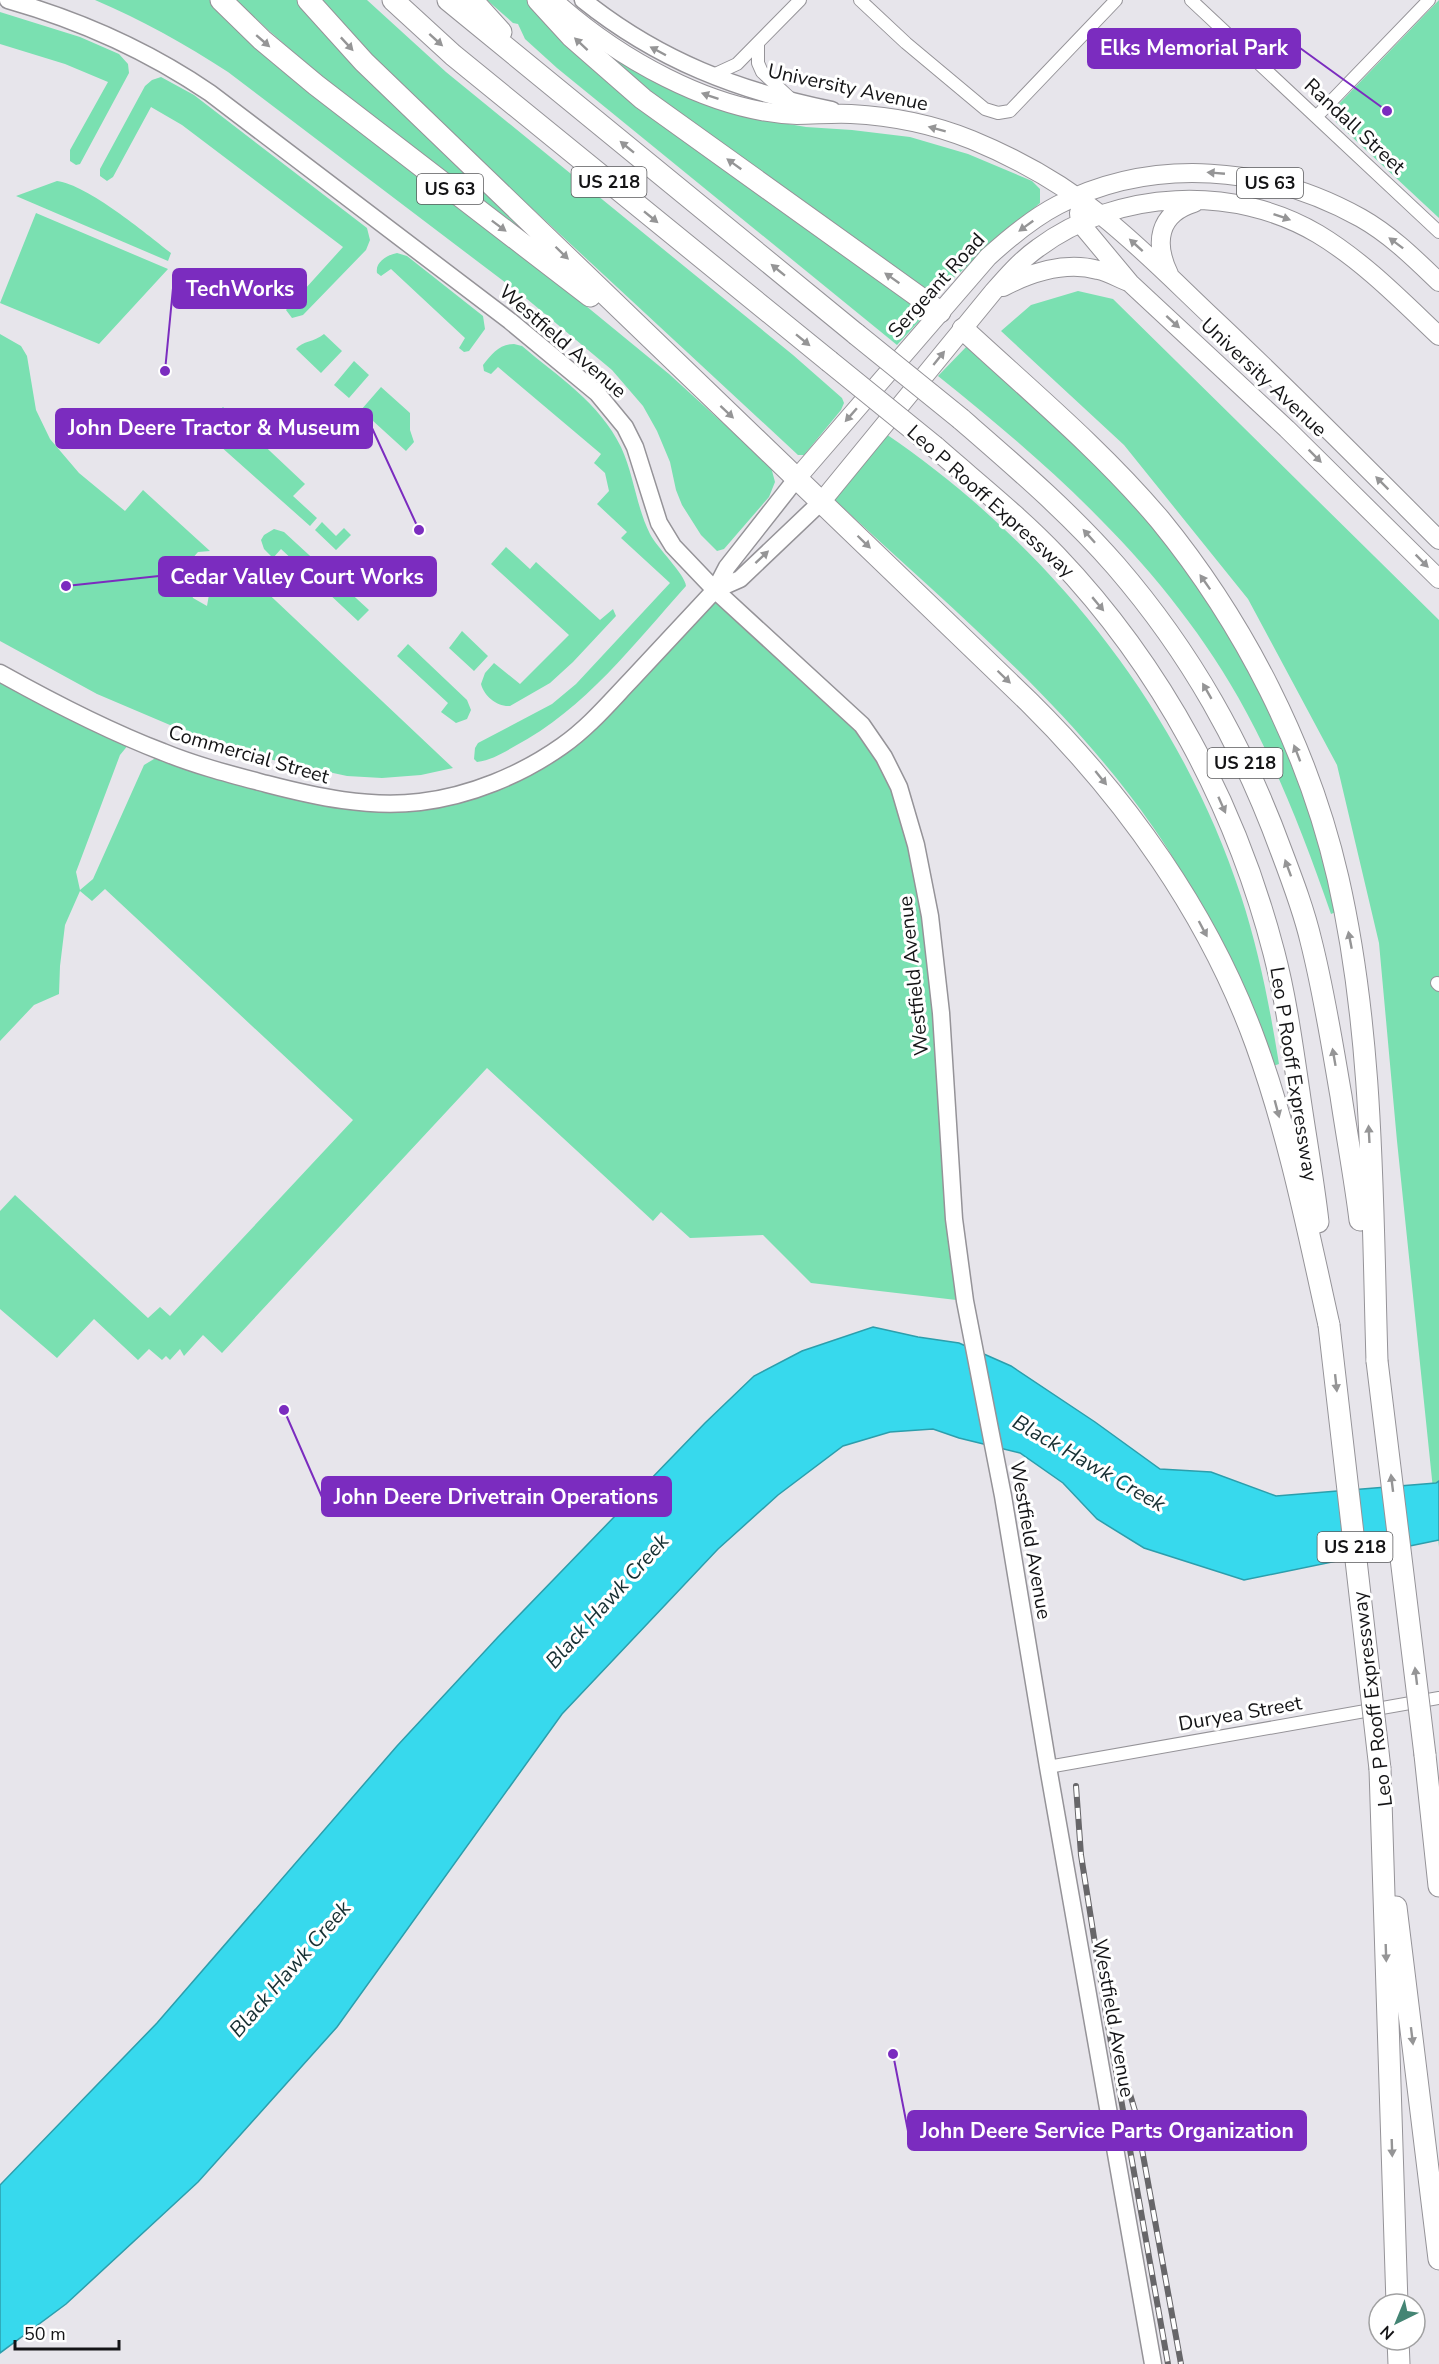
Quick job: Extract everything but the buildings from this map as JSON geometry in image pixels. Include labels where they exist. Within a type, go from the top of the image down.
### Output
[{"type":"highway","name":"US 63","points":[[221,0],[262,40],[316,85],[552,266],[685,372],[822,501]]},
{"type":"highway","points":[[308,0],[364,62],[685,372]]},
{"type":"highway","name":"Leo P Rooff Expressway","points":[[393,0],[462,63],[935,447],[1056,556],[1145,665],[1174,710],[1224,808],[1259,900],[1286,1002],[1309,1208],[1329,1325],[1439,2259]]},
{"type":"highway","name":"Leo P Rooff Expressway","points":[[448,0],[961,419],[1042,489],[1116,566],[1146,602],[1205,686],[1230,731],[1273,830],[1311,940],[1365,1195]]},
{"type":"highway","points":[[472,0],[540,77]]},
{"type":"highway","points":[[538,0],[571,36],[643,99],[940,312]]},
{"type":"highway","points":[[963,329],[1097,452],[1161,521],[1225,612],[1271,692],[1309,783],[1338,878],[1352,951],[1365,1052],[1365,1195]]},
{"type":"highway","points":[[822,501],[1062,735],[1100,777],[1149,843],[1194,914],[1235,992],[1256,1042],[1309,1208]]},
{"type":"highway","name":"US 218","points":[[1365,1195],[1377,1360],[1439,1886]]},
{"type":"highway","points":[[1380,1769],[1397,2292]]},
{"type":"highway","points":[[1427,1783],[1439,1855]]},
{"type":"main road","points":[[553,0],[616,49],[655,71],[700,92],[764,111],[796,115],[850,114]]},
{"type":"main road","name":"University Avenue","points":[[850,114],[916,124],[969,139],[1022,164],[1101,215],[1307,408],[1439,540]]},
{"type":"main road","name":"Sergeant Road","points":[[798,478],[988,256],[1039,217],[1076,197],[1124,182],[1159,174],[1209,173],[1252,178],[1306,193],[1362,219],[1400,245],[1439,282]]},
{"type":"main road","points":[[1076,197],[1080,223]]},
{"type":"main road","points":[[1171,279],[1160,253],[1162,229],[1175,212],[1185,206],[1206,200]]},
{"type":"main road","name":"US 63","points":[[822,501],[993,292],[1021,262],[1039,247],[1080,223],[1101,215],[1151,202],[1206,200],[1264,211],[1291,220],[1318,234],[1372,273],[1439,336]]},
{"type":"main road","name":"University Avenue","points":[[1080,223],[1130,283],[1287,429],[1439,579]]},
{"type":"main road","points":[[993,292],[1022,277],[1064,267],[1098,270],[1130,283]]},
{"type":"main road","points":[[940,312],[963,329]]},
{"type":"street","name":"Westfield Avenue","points":[[8,0],[45,10],[104,33],[146,53],[210,93],[510,321],[605,401],[625,427],[635,447],[659,523],[673,546],[715,590],[862,725],[884,757],[899,787],[915,844],[930,916],[941,1012],[954,1220],[965,1301],[1003,1496],[1048,1767],[1153,2364]]},
{"type":"street","name":"University Avenue","points":[[583,0],[625,32],[652,48],[711,76],[794,102],[850,114]]},
{"type":"street","points":[[711,76],[737,63],[800,0]]},
{"type":"street","points":[[860,0],[906,43],[986,109],[998,113],[1010,111],[1116,0]]},
{"type":"street","name":"Randall Street","points":[[1191,0],[1439,232]]},
{"type":"street","points":[[1316,117],[1429,0]]},
{"type":"street","points":[[759,43],[758,63],[762,72],[794,102]]},
{"type":"street","points":[[715,590],[728,567],[798,478]]},
{"type":"street","points":[[715,590],[740,579],[822,501]]},
{"type":"street","name":"Commercial Street","points":[[0,673],[98,723],[164,753],[231,775],[340,801],[419,802],[455,795],[493,783],[528,767],[561,747],[590,724],[715,590]]},
{"type":"street","name":"Duryea Street","points":[[1048,1767],[1439,1698]]},
{"type":"green space","points":[[95,0],[213,0],[669,374],[771,467],[775,482],[769,497],[724,549],[717,551],[701,535],[682,505],[670,462],[643,406],[612,370],[527,299],[228,72],[163,33]]},
{"type":"green space","points":[[236,0],[297,0],[315,22],[547,249],[349,98]]},
{"type":"green space","points":[[319,0],[367,0],[446,72],[793,355],[842,398],[844,403],[841,410],[804,455],[798,455],[396,82]]},
{"type":"green space","points":[[487,0],[529,0],[925,312],[922,318],[897,345],[557,68],[525,39],[518,24],[513,23]]},
{"type":"green space","points":[[1439,0],[1439,218],[1334,119],[1336,107]]},
{"type":"green space","points":[[0,12],[80,37],[119,54],[128,64],[129,73],[80,164],[76,165],[70,161],[70,150],[108,82],[65,64],[0,44]]},
{"type":"green space","points":[[590,40],[748,117],[806,127],[910,137],[968,154],[1032,181],[1040,189],[1040,203],[942,288],[926,289],[679,118]]},
{"type":"green space","points":[[161,77],[194,95],[367,228],[370,240],[366,250],[303,315],[292,318],[286,310],[343,247],[182,125],[151,107],[113,177],[107,181],[100,176],[100,169],[145,86]]},
{"type":"green space","points":[[57,181],[84,191],[116,211],[171,253],[168,261],[16,196]]},
{"type":"green space","points":[[36,213],[168,269],[99,344],[0,303]]},
{"type":"green space","points":[[397,253],[407,256],[483,316],[485,329],[469,351],[464,352],[459,348],[465,338],[391,269],[381,276],[377,273],[378,266],[383,260]]},
{"type":"green space","points":[[1078,291],[1113,299],[1439,620],[1439,1547],[1379,943],[1337,765],[1248,599],[1124,445],[1001,331],[1031,305]]},
{"type":"green space","points":[[0,334],[21,346],[27,356],[36,410],[50,439],[79,473],[125,511],[143,490],[210,551],[198,552],[183,569],[193,598],[207,606],[210,589],[218,587],[239,566],[453,768],[421,775],[382,778],[347,776],[273,760],[177,728],[97,694],[0,641]]},
{"type":"green space","points":[[324,334],[342,351],[321,373],[296,349]]},
{"type":"green space","points":[[514,344],[522,346],[577,391],[612,431],[629,468],[641,513],[650,534],[681,575],[686,586],[628,652],[564,714],[506,751],[477,762],[474,759],[478,743],[552,704],[576,684],[670,583],[621,538],[627,532],[597,504],[609,491],[605,473],[594,463],[601,454],[498,367],[491,374],[484,371],[483,365],[496,350]]},
{"type":"green space","points":[[968,345],[1077,440],[1190,571],[1259,686],[1308,803],[1336,912],[1331,914],[1289,803],[1252,723],[1209,650],[1176,605],[1141,563],[1064,484],[938,376]]},
{"type":"green space","points":[[354,361],[369,375],[349,398],[334,385]]},
{"type":"green space","points":[[381,387],[410,413],[410,430],[414,442],[406,451],[361,410]]},
{"type":"green space","points":[[223,407],[305,484],[293,496],[317,518],[310,526],[201,429]]},
{"type":"green space","points":[[886,434],[946,478],[1002,527],[1054,580],[1102,636],[1145,696],[1182,760],[1215,826],[1241,896],[1263,980],[1279,1064],[1273,1066],[1204,913],[1188,884],[1153,827],[1119,782],[1044,696],[962,616],[836,501],[834,497]]},
{"type":"green space","points":[[322,522],[336,536],[344,528],[351,535],[336,550],[315,530]]},
{"type":"green space","points":[[274,529],[284,532],[369,610],[358,621],[281,549],[273,558],[264,549],[261,540],[264,535]]},
{"type":"green space","points":[[506,547],[530,569],[536,562],[600,620],[613,609],[616,616],[550,683],[510,706],[496,703],[485,693],[481,684],[485,673],[494,663],[520,684],[569,635],[491,564]]},
{"type":"green space","points":[[715,590],[862,725],[916,845],[965,1301],[811,1283],[763,1235],[690,1238],[661,1212],[653,1221],[487,1068],[222,1353],[203,1335],[184,1356],[180,1349],[170,1360],[166,1356],[162,1360],[149,1349],[138,1360],[94,1319],[57,1358],[0,1309],[0,1211],[15,1195],[148,1318],[160,1307],[170,1316],[353,1120],[105,889],[92,901],[80,891],[65,925],[59,994],[34,1005],[0,1041],[0,673],[133,739],[120,755],[76,872],[80,890],[93,879],[144,765],[164,753],[340,801],[455,795],[562,747]]},
{"type":"green space","points":[[462,631],[488,656],[474,671],[449,648]]},
{"type":"green space","points":[[408,644],[467,700],[471,710],[467,719],[456,723],[441,712],[448,703],[397,656]]},
{"type":"water","name":"Black Hawk Creek","points":[[873,1327],[959,1343],[1011,1366],[1160,1469],[1211,1472],[1276,1496],[1439,1481],[1439,1540],[1244,1580],[1144,1548],[1097,1519],[1063,1483],[1020,1453],[933,1429],[890,1432],[843,1446],[778,1495],[718,1549],[562,1714],[337,2027],[198,2182],[66,2304],[0,2353],[0,2185],[157,2023],[397,1746],[498,1637],[705,1423],[754,1376],[802,1351]]},
{"type":"railway","points":[[1076,1786],[1081,1855],[1107,2020],[1168,2364]]},
{"type":"railway","points":[[1120,2060],[1135,2111],[1181,2364]]},
{"type":"place","name":"Elks Memorial Park","points":[[1387,111]]},
{"type":"place","name":"TechWorks","points":[[165,371]]},
{"type":"place","name":"John Deere Tractor & Museum","points":[[419,530]]},
{"type":"place","name":"Cedar Valley Court Works","points":[[66,586]]},
{"type":"place","name":"John Deere Drivetrain Operations","points":[[284,1410]]},
{"type":"place","name":"John Deere Service Parts Organization","points":[[893,2054]]}]
